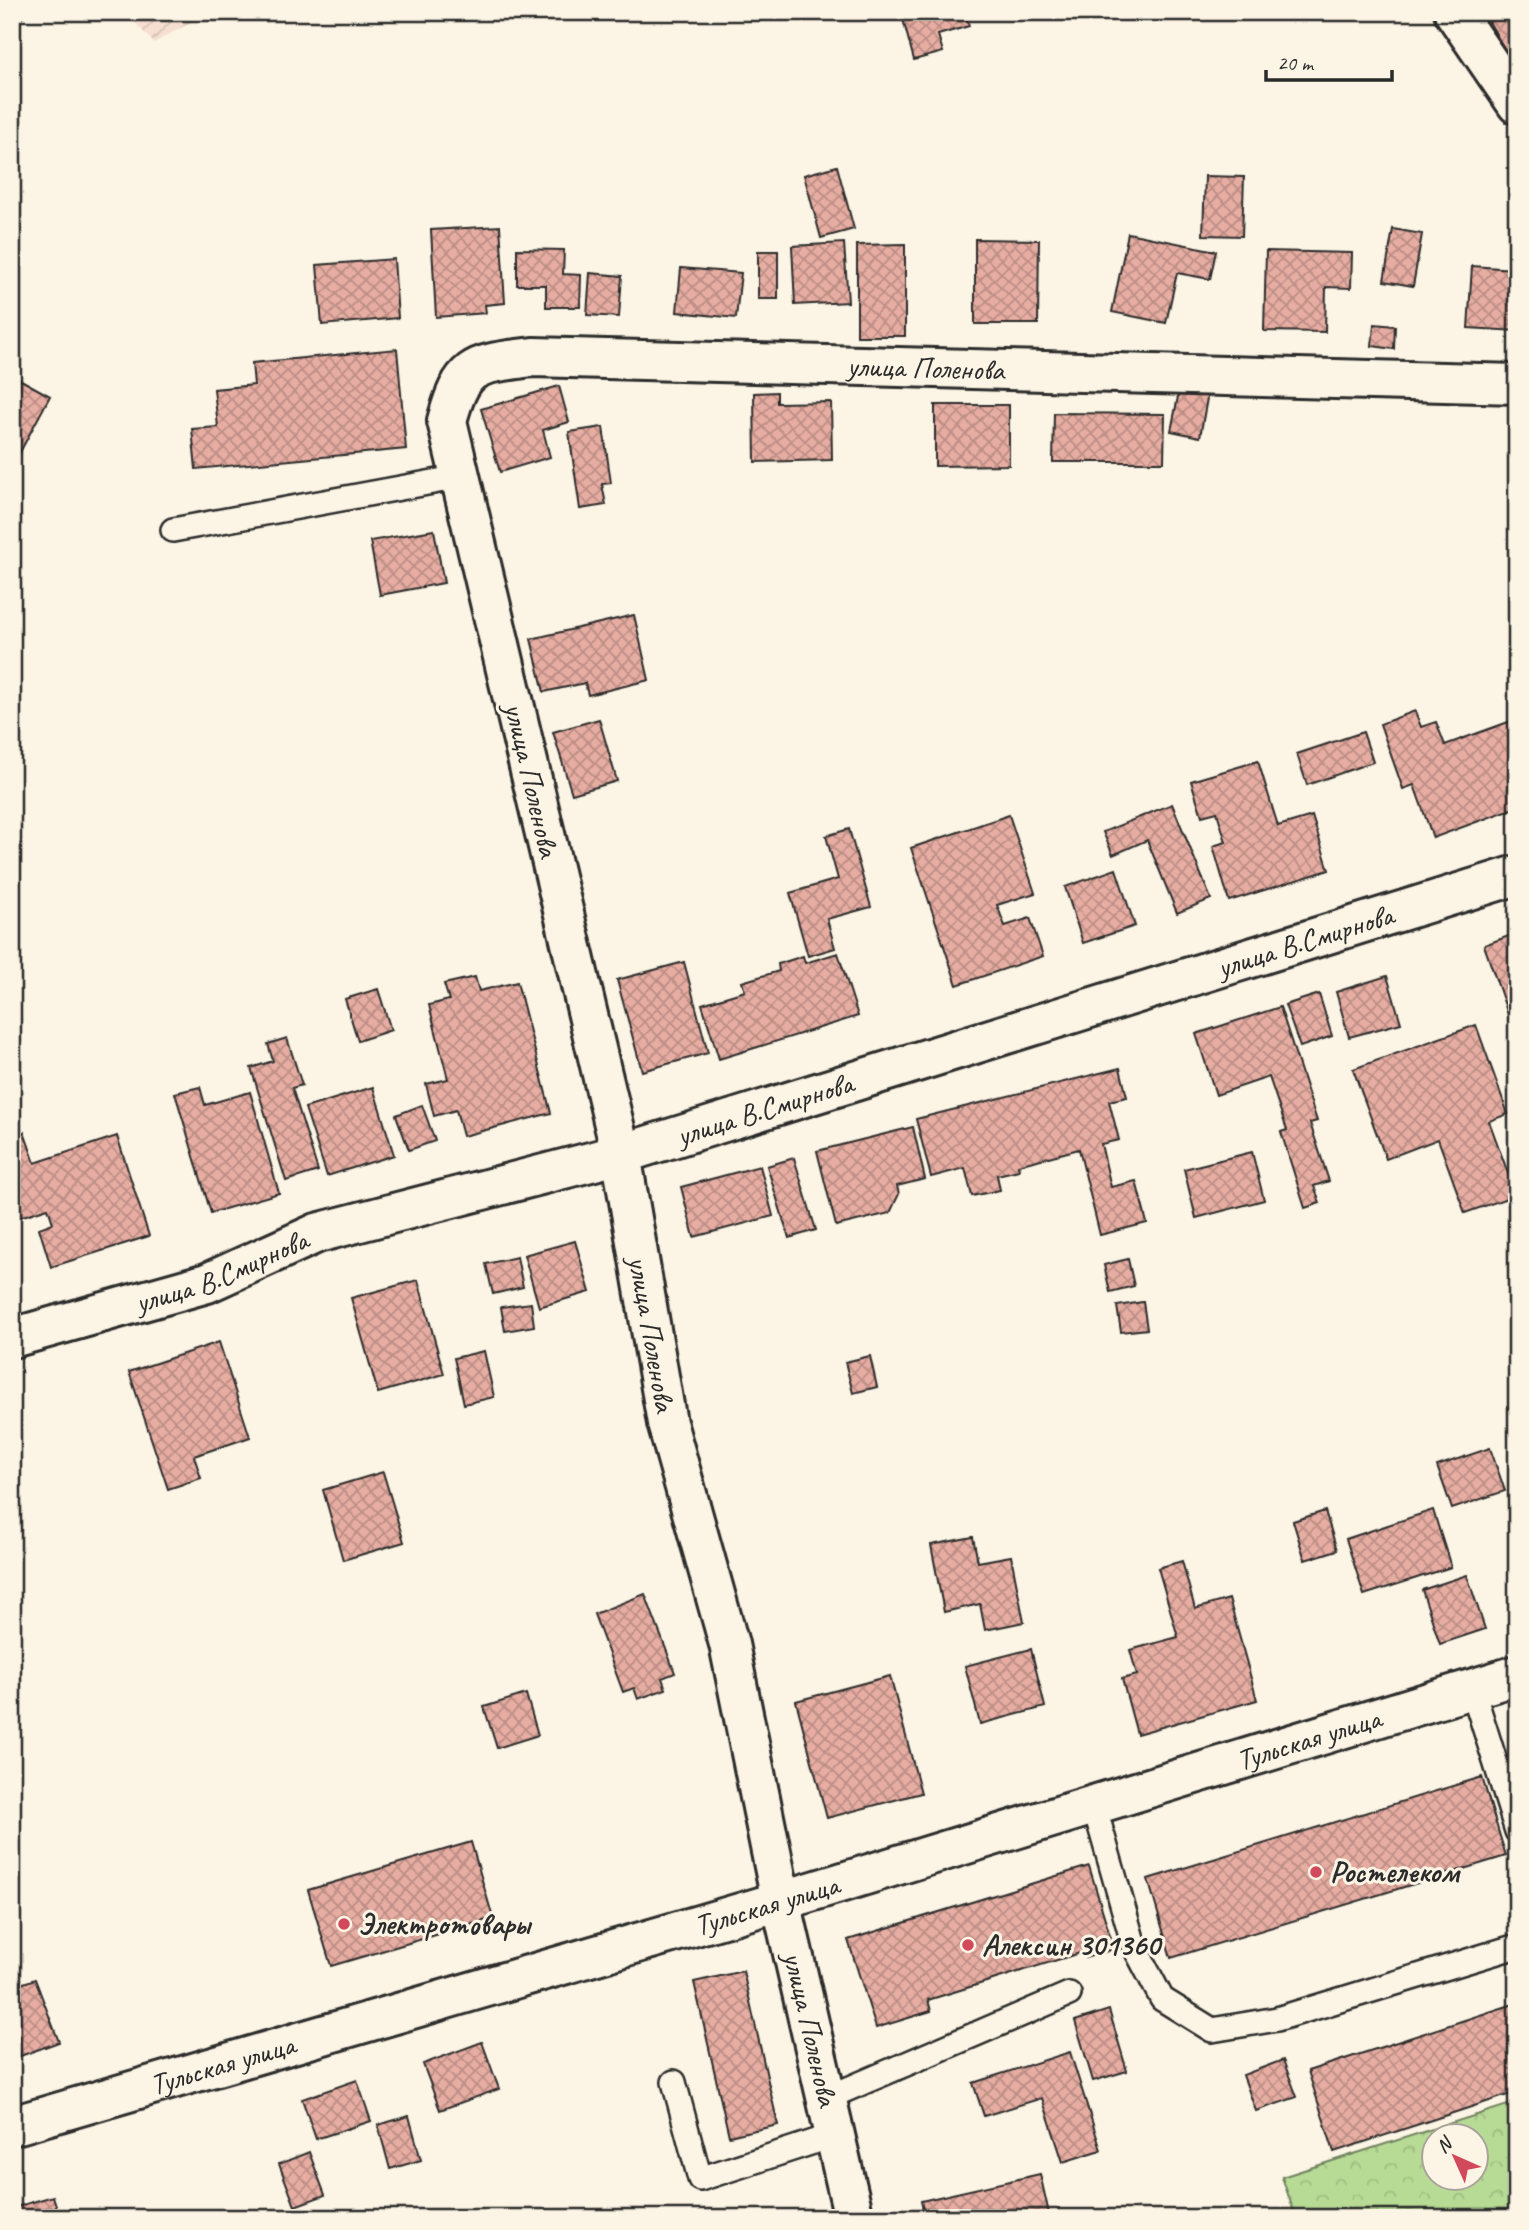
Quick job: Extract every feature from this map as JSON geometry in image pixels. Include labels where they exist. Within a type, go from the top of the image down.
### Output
[{"type":"street","points":[[1454,12],[1517,104]]},
{"type":"street","name":"улица Поленова","points":[[854,2218],[781,1901],[729,1644],[667,1423],[621,1154],[447,421],[456,387],[480,365],[533,357],[1517,384]]},
{"type":"street","name":"улица В.Смирнова","points":[[12,1338],[207,1283],[317,1233],[621,1154],[1517,875]]},
{"type":"street","name":"Тульская улица","points":[[12,2126],[781,1901],[1517,1675]]},
{"type":"lane","points":[[173,530],[460,477]]},
{"type":"lane","points":[[1472,1688],[1517,1830]]},
{"type":"lane","points":[[1094,1805],[1134,1946],[1145,1967],[1162,1999],[1212,2029],[1277,2019],[1517,1946]]},
{"type":"lane","points":[[827,2098],[1069,1994]]},
{"type":"lane","points":[[674,2082],[699,2179],[835,2136]]},
{"type":"shaded area","points":[[125,12],[209,12],[154,43]]},
{"type":"green space","points":[[1517,2102],[1517,2218],[1296,2218],[1282,2177],[1420,2133],[1420,2192],[1490,2192],[1490,2122],[1454,2122]]},
{"type":"building","points":[[901,12],[965,12],[969,26],[938,35],[943,52],[914,60]]},
{"type":"building","points":[[1501,12],[1517,12],[1517,47],[1506,52],[1488,20]]},
{"type":"building","points":[[837,166],[854,229],[821,238],[804,175]]},
{"type":"building","points":[[1205,176],[1244,177],[1242,236],[1203,235]]},
{"type":"building","points":[[500,226],[505,303],[485,305],[486,313],[436,317],[431,230]]},
{"type":"building","points":[[1393,229],[1422,234],[1413,286],[1384,281]]},
{"type":"building","points":[[1128,233],[1216,251],[1210,279],[1177,273],[1166,323],[1112,312]]},
{"type":"building","points":[[975,239],[1039,240],[1038,324],[975,324]]},
{"type":"building","points":[[844,243],[848,302],[795,305],[792,246]]},
{"type":"building","points":[[905,244],[905,336],[857,336],[857,245]]},
{"type":"building","points":[[517,249],[564,250],[563,274],[581,275],[580,307],[546,307],[546,285],[517,285]]},
{"type":"building","points":[[758,251],[778,251],[778,299],[758,299]]},
{"type":"building","points":[[1266,251],[1352,253],[1351,288],[1326,287],[1325,332],[1264,331]]},
{"type":"building","points":[[394,259],[398,318],[322,325],[317,265]]},
{"type":"building","points":[[1472,266],[1513,269],[1512,289],[1517,289],[1517,331],[1468,328]]},
{"type":"building","points":[[681,268],[741,273],[736,318],[677,312]]},
{"type":"building","points":[[590,273],[622,276],[619,317],[587,315]]},
{"type":"building","points":[[1374,324],[1395,326],[1394,349],[1372,346]]},
{"type":"building","points":[[397,349],[406,449],[196,469],[192,429],[218,427],[214,389],[254,385],[252,363]]},
{"type":"building","points":[[12,375],[50,396],[12,467]]},
{"type":"building","points":[[1181,382],[1209,387],[1200,437],[1171,431]]},
{"type":"building","points":[[559,386],[569,422],[543,430],[550,457],[500,472],[481,409]]},
{"type":"building","points":[[777,392],[777,403],[831,402],[832,460],[755,462],[754,393]]},
{"type":"building","points":[[935,405],[1009,405],[1009,465],[935,466]]},
{"type":"building","points":[[1054,413],[1165,414],[1164,462],[1053,462]]},
{"type":"building","points":[[603,427],[611,483],[602,484],[606,505],[580,509],[569,432]]},
{"type":"building","points":[[434,530],[444,583],[380,595],[370,541]]},
{"type":"building","points":[[634,615],[649,680],[588,695],[585,683],[544,692],[531,639]]},
{"type":"building","points":[[1415,711],[1421,727],[1436,722],[1445,745],[1511,721],[1517,737],[1517,757],[1510,760],[1517,779],[1517,807],[1433,838],[1414,785],[1403,789],[1380,724]]},
{"type":"building","points":[[599,719],[617,781],[572,794],[553,732]]},
{"type":"building","points":[[1363,732],[1373,762],[1307,785],[1297,754]]},
{"type":"building","points":[[1258,761],[1278,826],[1312,816],[1329,870],[1229,901],[1213,846],[1226,842],[1217,812],[1202,816],[1191,781]]},
{"type":"building","points":[[1172,804],[1211,899],[1177,913],[1147,840],[1113,855],[1103,832]]},
{"type":"building","points":[[1009,815],[1035,893],[997,905],[1005,926],[1030,918],[1043,956],[957,985],[911,848]]},
{"type":"building","points":[[849,829],[871,907],[827,919],[835,948],[808,956],[790,893],[838,879],[826,836]]},
{"type":"building","points":[[1116,869],[1135,926],[1083,943],[1065,887]]},
{"type":"building","points":[[1517,933],[1517,1018],[1510,1020],[1484,945]]},
{"type":"building","points":[[838,953],[858,1016],[719,1059],[702,1004],[745,991],[742,982],[779,971],[778,964],[803,956],[805,963]]},
{"type":"building","points":[[684,962],[708,1053],[642,1071],[617,980]]},
{"type":"building","points":[[1387,976],[1401,1023],[1349,1037],[1336,992]]},
{"type":"building","points":[[475,977],[479,991],[517,982],[551,1113],[463,1136],[456,1110],[434,1116],[426,1084],[448,1079],[429,1005],[449,1000],[444,984]]},
{"type":"building","points":[[378,989],[391,1030],[358,1041],[345,999]]},
{"type":"building","points":[[1319,994],[1332,1036],[1300,1047],[1285,1005]]},
{"type":"building","points":[[1280,1007],[1317,1121],[1310,1123],[1329,1181],[1314,1186],[1320,1203],[1305,1208],[1281,1132],[1287,1130],[1269,1077],[1216,1095],[1196,1034]]},
{"type":"building","points":[[1476,1025],[1508,1114],[1489,1121],[1516,1195],[1465,1213],[1438,1139],[1386,1159],[1353,1069]]},
{"type":"building","points":[[287,1038],[302,1085],[292,1088],[318,1171],[286,1181],[251,1068],[273,1061],[268,1044]]},
{"type":"building","points":[[1120,1068],[1127,1097],[1109,1101],[1119,1140],[1101,1144],[1111,1187],[1136,1181],[1147,1223],[1100,1235],[1079,1149],[1018,1165],[1019,1170],[997,1175],[1000,1190],[972,1196],[965,1168],[931,1177],[916,1119]]},
{"type":"building","points":[[200,1087],[205,1105],[250,1092],[279,1193],[211,1213],[175,1093]]},
{"type":"building","points":[[373,1087],[394,1155],[327,1176],[305,1108]]},
{"type":"building","points":[[422,1105],[435,1141],[409,1150],[396,1115]]},
{"type":"building","points":[[913,1127],[925,1179],[897,1186],[899,1194],[890,1213],[836,1226],[817,1151]]},
{"type":"building","points":[[24,1132],[35,1163],[117,1136],[149,1236],[51,1267],[39,1228],[53,1223],[48,1208],[20,1217],[12,1193],[12,1136]]},
{"type":"building","points":[[1252,1152],[1264,1200],[1196,1218],[1184,1169]]},
{"type":"building","points":[[794,1158],[816,1230],[789,1238],[767,1166]]},
{"type":"building","points":[[760,1166],[773,1216],[694,1237],[681,1187]]},
{"type":"building","points":[[575,1241],[590,1292],[539,1307],[524,1255]]},
{"type":"building","points":[[517,1257],[523,1287],[493,1294],[486,1264]]},
{"type":"building","points":[[1128,1259],[1134,1286],[1110,1292],[1104,1265]]},
{"type":"building","points":[[418,1280],[444,1374],[378,1393],[351,1298]]},
{"type":"building","points":[[1143,1302],[1147,1329],[1121,1332],[1117,1306]]},
{"type":"building","points":[[531,1303],[534,1326],[505,1331],[501,1307]]},
{"type":"building","points":[[219,1342],[250,1437],[194,1456],[201,1478],[168,1489],[129,1372]]},
{"type":"building","points":[[484,1351],[494,1397],[464,1404],[454,1358]]},
{"type":"building","points":[[870,1356],[877,1387],[853,1393],[845,1362]]},
{"type":"building","points":[[1490,1448],[1505,1491],[1452,1509],[1437,1466]]},
{"type":"building","points":[[383,1472],[404,1542],[343,1560],[323,1490]]},
{"type":"building","points":[[1433,1510],[1451,1567],[1364,1595],[1346,1539]]},
{"type":"building","points":[[1325,1511],[1337,1550],[1305,1560],[1293,1521]]},
{"type":"building","points":[[973,1537],[978,1562],[1011,1556],[1024,1622],[985,1630],[980,1604],[944,1612],[931,1545]]},
{"type":"building","points":[[1182,1561],[1195,1609],[1229,1599],[1257,1700],[1137,1734],[1122,1679],[1137,1675],[1130,1650],[1178,1637],[1158,1568]]},
{"type":"building","points":[[1467,1575],[1485,1629],[1440,1644],[1422,1590]]},
{"type":"building","points":[[645,1594],[675,1673],[662,1678],[666,1689],[638,1699],[634,1688],[623,1692],[594,1614]]},
{"type":"building","points":[[1031,1649],[1045,1707],[980,1724],[965,1666]]},
{"type":"building","points":[[890,1676],[921,1793],[827,1818],[796,1701]]},
{"type":"building","points":[[526,1694],[538,1735],[497,1748],[484,1707]]},
{"type":"building","points":[[1482,1777],[1506,1856],[1171,1958],[1148,1879]]},
{"type":"building","points":[[471,1842],[493,1918],[331,1966],[308,1890]]},
{"type":"building","points":[[1089,1866],[1114,1949],[1085,1958],[1083,1952],[928,2000],[931,2011],[876,2028],[848,1940]]},
{"type":"building","points":[[743,1971],[778,2125],[729,2136],[694,1982]]},
{"type":"building","points":[[35,1979],[59,2042],[12,2059],[12,1987]]},
{"type":"building","points":[[1517,2003],[1517,2092],[1334,2152],[1308,2071]]},
{"type":"building","points":[[1109,2010],[1127,2071],[1093,2081],[1075,2021]]},
{"type":"building","points":[[482,2042],[499,2089],[440,2110],[423,2064]]},
{"type":"building","points":[[1070,2052],[1101,2150],[1063,2162],[1042,2098],[984,2116],[973,2083]]},
{"type":"building","points":[[1283,2060],[1297,2097],[1256,2111],[1243,2075]]},
{"type":"building","points":[[357,2080],[371,2121],[316,2139],[302,2099]]},
{"type":"building","points":[[409,2116],[421,2160],[390,2169],[378,2125]]},
{"type":"building","points":[[309,2152],[325,2195],[295,2206],[279,2164]]},
{"type":"building","points":[[1040,2174],[1050,2218],[925,2218],[921,2201]]},
{"type":"building","points":[[53,2196],[60,2218],[12,2218],[12,2208]]},
{"type":"waterway","points":[[12,21],[21,12]]},
{"type":"place","name":"Ростелеком","points":[[1316,1872]]},
{"type":"place","name":"Электротовары","points":[[344,1924]]},
{"type":"place","name":"Алексин 301360","points":[[968,1945]]}]
